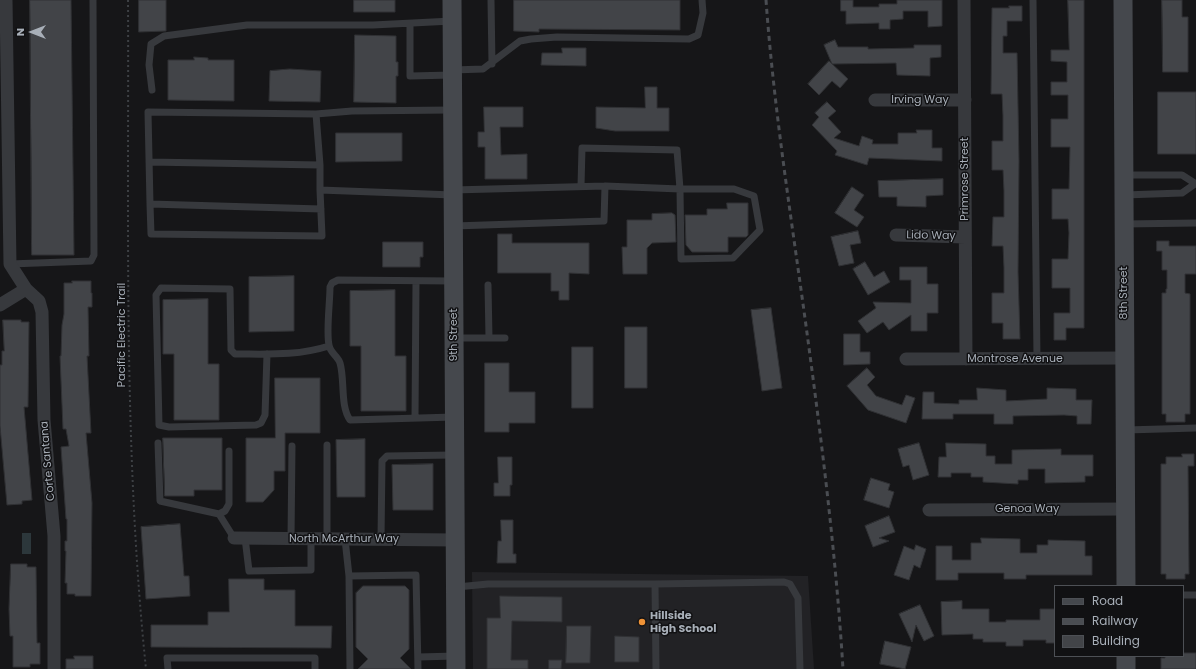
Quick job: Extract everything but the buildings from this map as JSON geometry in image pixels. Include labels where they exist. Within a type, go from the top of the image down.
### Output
[{"type":"street","name":"9th Street","points":[[452,0],[456,662]]},
{"type":"street","name":"Primrose Street","points":[[964,0],[966,359]]},
{"type":"street","name":"8th Street","points":[[1123,0],[1126,585]]},
{"type":"street","points":[[4,7],[4,181],[8,261]]},
{"type":"street","name":"Irving Way","points":[[875,100],[965,100]]},
{"type":"street","name":"Lido Way","points":[[896,236],[966,236]]},
{"type":"street","name":"Corte Santana","points":[[8,261],[26,289],[39,301],[43,323],[44,420],[54,536],[54,669]]},
{"type":"street","points":[[0,304],[26,289]]},
{"type":"street","name":"Montrose Avenue","points":[[906,359],[1125,358]]},
{"type":"street","name":"Genoa Way","points":[[929,510],[1126,509]]},
{"type":"street","name":"North McArthur Way","points":[[240,538],[455,540]]},
{"type":"street","points":[[1126,657],[1126,669]]},
{"type":"lane","points":[[8,261],[90,261],[94,255],[93,0]]},
{"type":"lane","points":[[491,0],[492,64]]},
{"type":"lane","points":[[410,24],[410,76],[483,69],[492,64],[520,41],[531,39],[557,37],[689,38],[698,35],[703,13],[702,0]]},
{"type":"lane","points":[[1033,0],[1037,358]]},
{"type":"lane","points":[[152,90],[149,65],[151,44],[164,36],[247,25],[410,24],[452,20]]},
{"type":"lane","points":[[316,114],[320,165],[322,236],[151,234],[148,112],[316,114],[352,111],[453,110]]},
{"type":"lane","points":[[320,190],[400,194],[581,186],[680,189],[734,189],[754,196],[760,230],[733,258],[681,258],[680,189],[677,150],[582,148],[581,186]]},
{"type":"lane","points":[[149,162],[320,165]]},
{"type":"lane","points":[[1124,175],[1182,176],[1195,184],[1182,194],[1124,195]]},
{"type":"lane","points":[[454,226],[604,221],[605,186]]},
{"type":"lane","points":[[150,204],[321,209]]},
{"type":"lane","points":[[1124,224],[1196,223]]},
{"type":"lane","points":[[454,281],[338,280],[332,283],[330,287],[329,346],[340,363],[344,390],[344,404],[347,416],[350,420],[454,417]]},
{"type":"lane","points":[[415,418],[416,281]]},
{"type":"lane","points":[[488,285],[489,338]]},
{"type":"lane","points":[[267,354],[265,415],[261,423],[256,425],[169,428],[158,424],[156,295],[161,288],[230,289],[232,350],[235,354],[310,352],[329,346]]},
{"type":"lane","points":[[454,338],[505,338]]},
{"type":"lane","points":[[1125,430],[1196,428]]},
{"type":"lane","points":[[158,443],[160,501],[219,514],[240,538],[249,571],[311,570],[311,539]]},
{"type":"lane","points":[[327,444],[327,539]]},
{"type":"lane","points":[[291,539],[292,446]]},
{"type":"lane","points":[[219,514],[225,511],[229,504],[229,451]]},
{"type":"lane","points":[[381,539],[382,461],[387,456],[455,455]]},
{"type":"lane","points":[[345,539],[349,576],[350,669]]},
{"type":"lane","points":[[349,576],[416,575],[418,669]]},
{"type":"lane","points":[[456,587],[488,584],[784,582],[790,584],[798,598],[800,669]]},
{"type":"lane","points":[[655,584],[656,669]]},
{"type":"lane","points":[[1184,596],[1196,595]]},
{"type":"lane","points":[[418,657],[456,662]]},
{"type":"lane","points":[[168,669],[167,658],[315,658],[315,669]]},
{"type":"path","name":"Pacific Electric Trail","points":[[128,0],[131,465],[138,578],[146,669]]},
{"type":"shaded area","points":[[22,533],[31,533],[31,554],[22,554]]},
{"type":"shaded area","name":"Hillside High School","points":[[472,572],[808,576],[814,669],[473,669]]},
{"type":"railway","points":[[766,0],[769,42],[779,125],[813,375],[828,500],[837,584],[843,669]]},
{"type":"place","name":"Hillside High School","points":[[642,622]]}]
